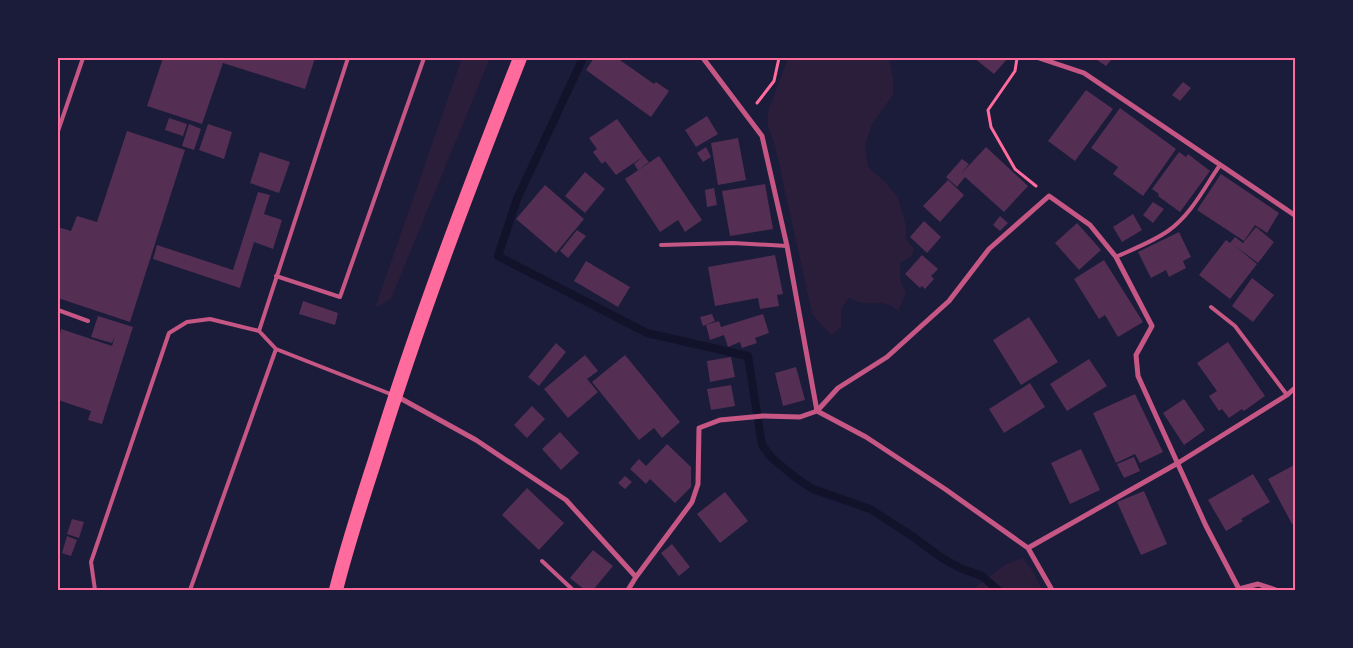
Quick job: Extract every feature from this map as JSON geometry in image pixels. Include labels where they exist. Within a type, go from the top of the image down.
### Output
[{"type":"highway","points":[[336,590],[344,558],[395,396],[462,205],[520,58]]},
{"type":"street","points":[[703,58],[762,136],[787,246],[817,411]]},
{"type":"street","points":[[1039,58],[1084,73],[1296,216]]},
{"type":"street","points":[[628,590],[692,502],[698,484],[699,428],[720,420],[762,416],[800,417],[817,411],[838,388],[887,356],[949,301],[989,248],[1049,196],[1090,225],[1116,257],[1152,326],[1136,354],[1138,376],[1206,526],[1239,588],[1258,584],[1276,590]]},
{"type":"street","points":[[1028,548],[1178,462],[1287,395],[1296,387]]},
{"type":"street","points":[[395,396],[476,440],[566,500],[636,577]]},
{"type":"street","points":[[817,411],[866,437],[945,489],[1028,548],[1052,590]]},
{"type":"lane","points":[[58,131],[83,58]]},
{"type":"lane","points":[[259,331],[348,58]]},
{"type":"lane","points":[[276,276],[340,297],[424,58]]},
{"type":"lane","points":[[1116,257],[1167,232],[1187,214],[1220,165]]},
{"type":"lane","points":[[661,245],[733,243],[787,246]]},
{"type":"lane","points":[[1211,307],[1235,326],[1287,395]]},
{"type":"lane","points":[[58,310],[88,321]]},
{"type":"lane","points":[[95,590],[90,562],[168,333],[187,322],[210,318],[259,331],[276,349],[395,396]]},
{"type":"lane","points":[[190,590],[276,349]]},
{"type":"lane","points":[[542,561],[573,590]]},
{"type":"path","points":[[755,106],[774,81],[779,58]]},
{"type":"path","points":[[1017,58],[1015,71],[988,110],[991,127],[1015,169],[1049,196]]},
{"type":"shaded area","points":[[462,58],[490,58],[391,299],[375,308]]},
{"type":"shaded area","points":[[788,58],[889,58],[893,77],[893,95],[872,124],[865,146],[868,167],[898,197],[906,226],[906,239],[914,249],[912,256],[900,263],[900,279],[906,293],[898,311],[890,305],[862,303],[849,298],[841,309],[841,327],[832,335],[812,313],[775,146],[768,127],[768,112]]},
{"type":"shaded area","points":[[1023,558],[1034,573],[1042,590],[972,590],[1006,564]]},
{"type":"building","points":[[163,58],[315,58],[305,89],[223,63],[202,124],[147,106]]},
{"type":"building","points":[[594,58],[617,58],[654,84],[656,82],[669,91],[651,117],[586,70]]},
{"type":"building","points":[[974,58],[1005,58],[1007,59],[994,74]]},
{"type":"building","points":[[1094,58],[1113,58],[1106,66]]},
{"type":"building","points":[[1183,82],[1191,88],[1180,101],[1172,95]]},
{"type":"building","points":[[1086,90],[1113,109],[1075,161],[1048,141]]},
{"type":"building","points":[[1120,108],[1176,149],[1143,196],[1113,174],[1118,167],[1091,148]]},
{"type":"building","points":[[707,116],[718,134],[696,147],[685,130]]},
{"type":"building","points":[[169,118],[187,124],[183,136],[165,130]]},
{"type":"building","points":[[617,119],[644,156],[616,175],[605,161],[602,164],[593,152],[597,149],[589,138]]},
{"type":"building","points":[[189,124],[201,129],[194,150],[182,146]]},
{"type":"building","points":[[208,124],[232,132],[224,159],[199,150]]},
{"type":"building","points":[[127,131],[185,150],[130,322],[58,298],[58,227],[71,231],[77,216],[97,222]]},
{"type":"building","points":[[738,138],[746,180],[718,185],[711,143]]},
{"type":"building","points":[[706,147],[711,157],[703,162],[697,153]]},
{"type":"building","points":[[986,147],[1028,186],[1004,212],[965,177],[957,187],[946,177],[962,159],[969,164],[961,174]]},
{"type":"building","points":[[260,152],[290,162],[279,193],[250,183]]},
{"type":"building","points":[[1179,152],[1186,157],[1188,154],[1210,171],[1180,212],[1158,196],[1159,194],[1152,189]]},
{"type":"building","points":[[644,156],[649,162],[638,170],[634,164]]},
{"type":"building","points":[[659,156],[702,220],[685,232],[678,220],[660,232],[625,179]]},
{"type":"building","points":[[585,172],[605,189],[585,213],[565,196]]},
{"type":"building","points":[[1221,174],[1279,213],[1267,233],[1255,225],[1244,241],[1197,210]]},
{"type":"building","points":[[948,180],[964,195],[940,222],[923,206]]},
{"type":"building","points":[[765,184],[773,229],[730,236],[722,191]]},
{"type":"building","points":[[545,185],[584,219],[556,253],[516,219]]},
{"type":"building","points":[[714,188],[717,205],[707,207],[705,190]]},
{"type":"building","points":[[258,192],[270,195],[264,214],[282,220],[273,249],[254,242],[240,288],[153,259],[157,245],[233,270]]},
{"type":"building","points":[[1153,202],[1164,209],[1153,223],[1143,215]]},
{"type":"building","points":[[1133,214],[1142,230],[1122,242],[1113,227]]},
{"type":"building","points":[[1000,216],[1008,223],[1000,231],[993,225]]},
{"type":"building","points":[[924,221],[941,237],[927,253],[910,237]]},
{"type":"building","points":[[1077,223],[1101,250],[1079,270],[1055,243]]},
{"type":"building","points":[[1256,227],[1274,242],[1258,263],[1235,246],[1257,264],[1230,299],[1199,275],[1226,240],[1230,243],[1235,237],[1243,243]]},
{"type":"building","points":[[577,230],[586,236],[568,258],[560,251]]},
{"type":"building","points":[[1179,232],[1191,257],[1183,261],[1186,268],[1169,277],[1166,270],[1151,278],[1138,252]]},
{"type":"building","points":[[775,255],[783,294],[777,295],[779,306],[760,309],[758,298],[715,306],[708,267]]},
{"type":"building","points":[[922,255],[938,269],[931,276],[934,279],[925,289],[922,286],[920,288],[905,274]]},
{"type":"building","points":[[1104,260],[1143,322],[1118,337],[1105,315],[1099,319],[1074,279]]},
{"type":"building","points":[[586,261],[630,287],[618,307],[574,281]]},
{"type":"building","points":[[1252,278],[1274,295],[1253,322],[1232,306]]},
{"type":"building","points":[[303,301],[338,313],[335,325],[299,314]]},
{"type":"building","points":[[712,314],[715,321],[703,326],[700,317]]},
{"type":"building","points":[[763,314],[769,333],[755,338],[757,343],[742,348],[740,342],[728,347],[724,335],[710,340],[706,325],[719,321],[721,327]]},
{"type":"building","points":[[98,316],[133,327],[102,424],[88,420],[91,411],[58,400],[58,342],[61,329],[112,346],[115,336],[112,343],[91,337]]},
{"type":"building","points":[[1029,317],[1058,362],[1021,385],[993,340]]},
{"type":"building","points":[[1228,342],[1265,396],[1244,411],[1242,409],[1229,418],[1222,409],[1219,411],[1209,396],[1217,391],[1197,363]]},
{"type":"building","points":[[556,343],[566,352],[539,386],[528,377]]},
{"type":"building","points":[[585,355],[598,371],[587,379],[598,392],[568,418],[544,389]]},
{"type":"building","points":[[625,355],[680,422],[662,438],[654,428],[639,440],[592,382]]},
{"type":"building","points":[[731,357],[735,377],[710,382],[707,361]]},
{"type":"building","points":[[1089,359],[1107,386],[1067,411],[1050,384]]},
{"type":"building","points":[[796,367],[805,400],[783,406],[775,373]]},
{"type":"building","points":[[1030,383],[1045,407],[1004,433],[989,409]]},
{"type":"building","points":[[731,385],[735,406],[711,410],[707,389]]},
{"type":"building","points":[[1135,394],[1163,452],[1140,463],[1135,454],[1116,463],[1093,413]]},
{"type":"building","points":[[1184,399],[1205,430],[1184,445],[1163,413]]},
{"type":"building","points":[[532,406],[545,419],[527,438],[514,425]]},
{"type":"building","points":[[560,432],[579,453],[561,470],[542,449]]},
{"type":"building","points":[[667,444],[691,467],[691,487],[675,503],[650,479],[646,484],[630,469],[639,459],[646,466]]},
{"type":"building","points":[[1081,449],[1100,490],[1070,504],[1051,463]]},
{"type":"building","points":[[1134,457],[1140,471],[1124,478],[1117,464]]},
{"type":"building","points":[[1296,464],[1296,522],[1292,524],[1268,479]]},
{"type":"building","points":[[1253,474],[1270,502],[1241,519],[1243,521],[1226,531],[1208,500]]},
{"type":"building","points":[[625,476],[632,482],[625,489],[618,483]]},
{"type":"building","points":[[527,488],[564,523],[539,550],[502,515]]},
{"type":"building","points":[[1144,491],[1167,544],[1141,555],[1117,502]]},
{"type":"building","points":[[725,492],[748,521],[720,543],[697,514]]},
{"type":"building","points":[[72,519],[84,522],[79,538],[67,534]]},
{"type":"building","points":[[67,536],[77,540],[71,556],[62,553]]},
{"type":"building","points":[[672,544],[690,567],[679,576],[661,553]]},
{"type":"building","points":[[593,550],[613,566],[593,590],[585,590],[570,578]]},
{"type":"waterway","points":[[583,58],[517,199],[498,256],[647,333],[748,356],[762,445],[772,458],[813,489],[870,509],[942,558],[960,568],[982,576],[998,590]]}]
